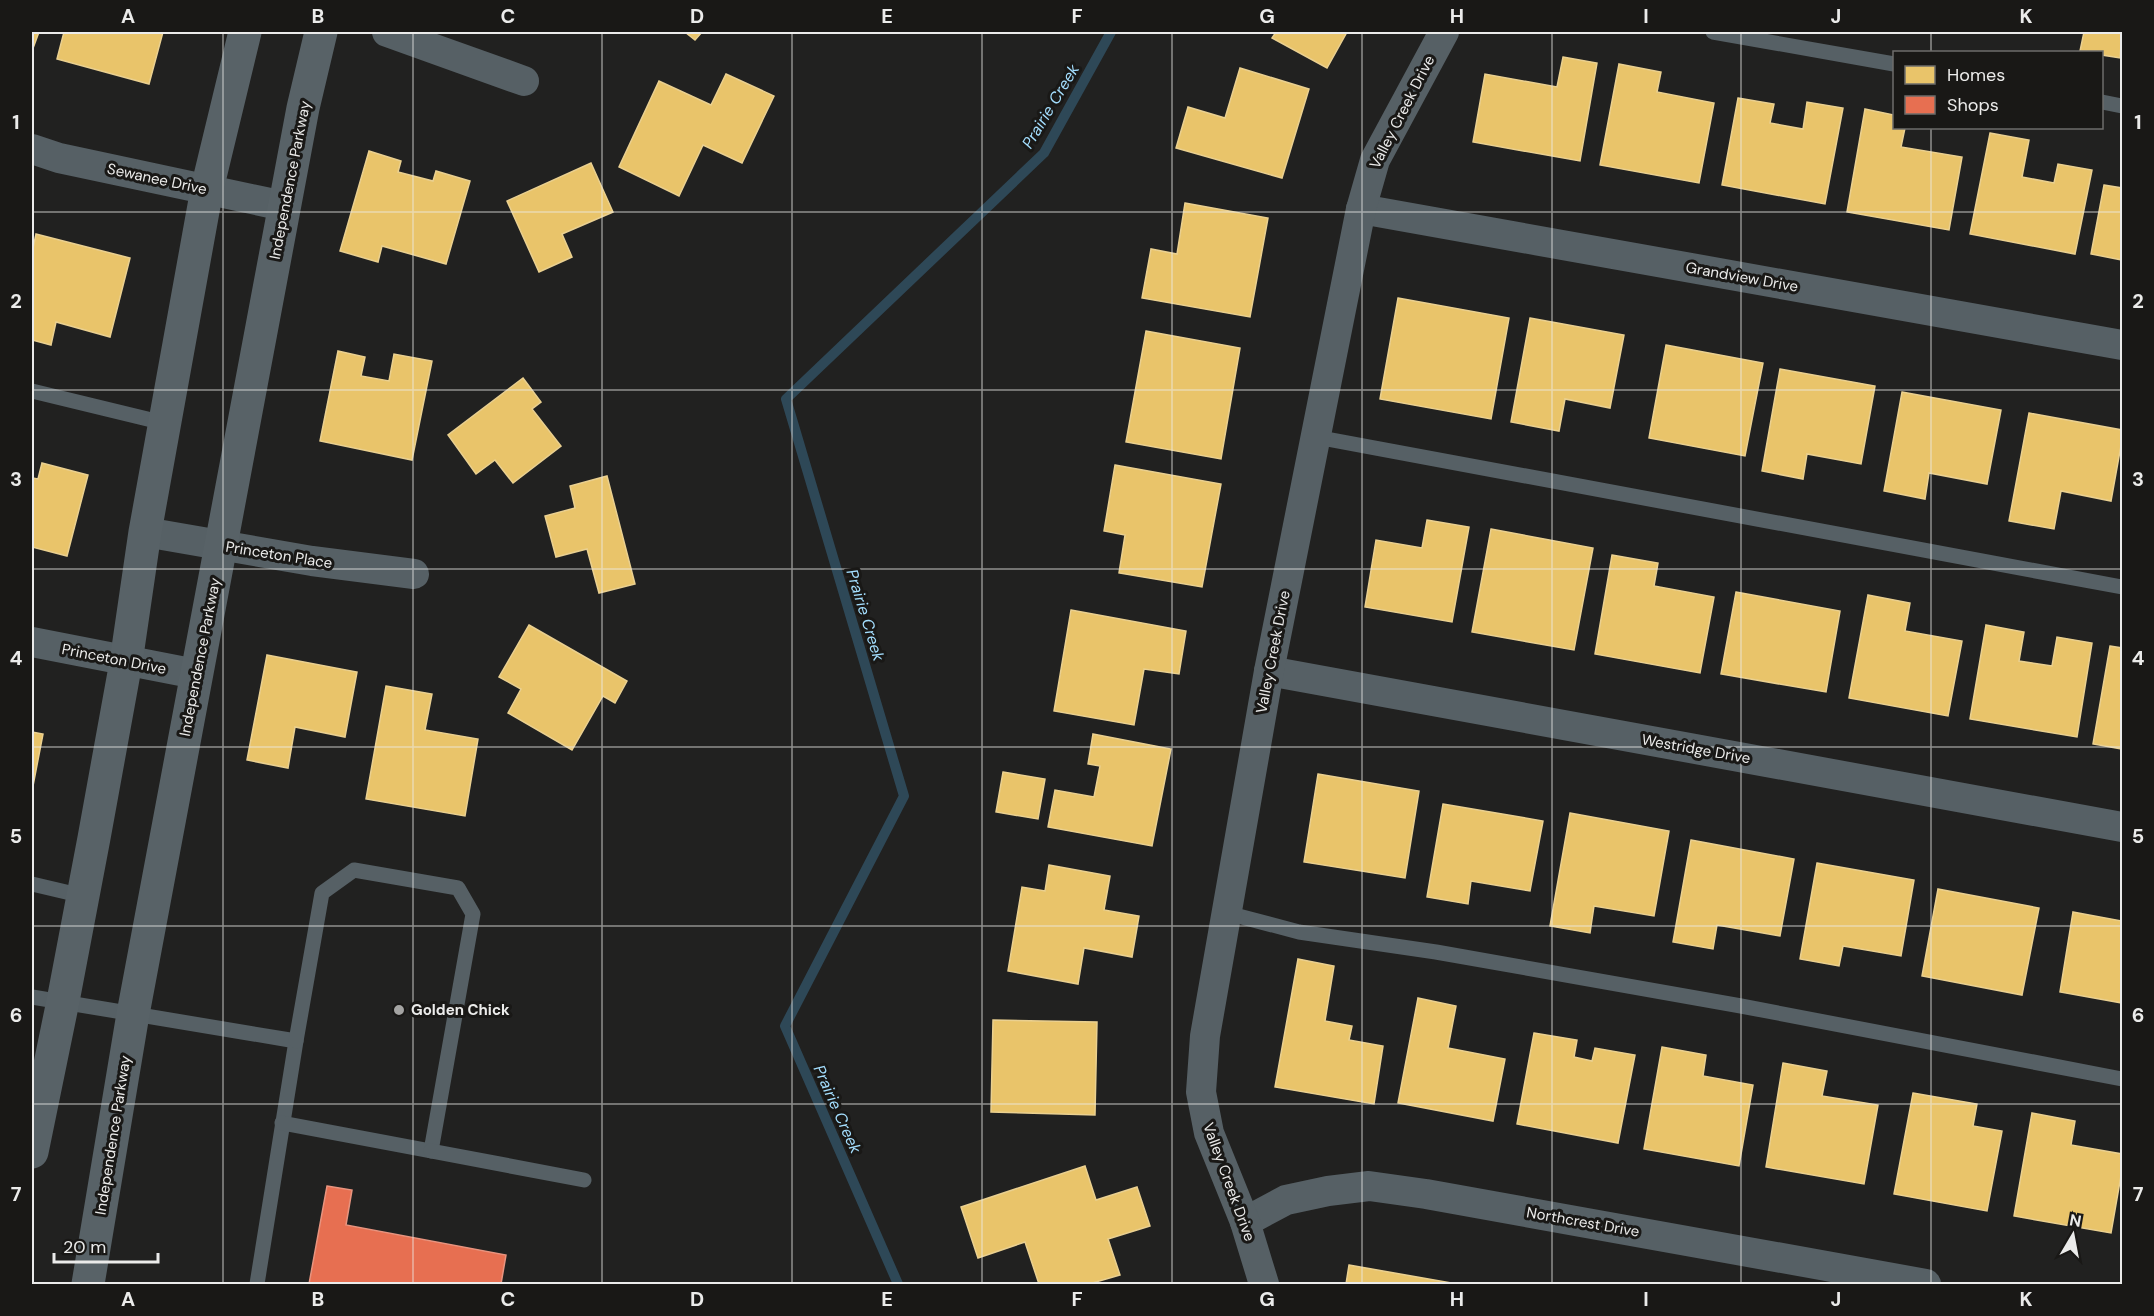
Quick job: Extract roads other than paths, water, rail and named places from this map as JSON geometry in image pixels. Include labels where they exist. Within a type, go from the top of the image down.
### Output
[{"type":"main road","points":[[32,1152],[47,999],[83,896],[126,662],[164,423],[207,189],[245,32]]},
{"type":"main road","name":"Independence Parkway","points":[[88,1284],[133,1014],[196,674],[303,108],[321,32]]},
{"type":"street","points":[[387,32],[524,81]]},
{"type":"street","name":"Valley Creek Drive","points":[[1264,1284],[1245,1222],[1209,1133],[1201,1092],[1205,1036],[1269,671],[1361,209],[1375,160],[1444,32]]},
{"type":"street","name":"Sewanee Drive","points":[[32,149],[59,158],[284,206]]},
{"type":"street","name":"Grandview Drive","points":[[1361,209],[2122,345]]},
{"type":"street","name":"Princeton Place","points":[[145,532],[312,561],[414,574]]},
{"type":"street","name":"Princeton Drive","points":[[32,642],[196,674]]},
{"type":"street","name":"Westridge Drive","points":[[1269,671],[2122,827]]},
{"type":"street","name":"Northcrest Drive","points":[[1245,1222],[1286,1200],[1328,1191],[1369,1186],[1426,1194],[1926,1284]]},
{"type":"lane","points":[[1713,32],[1893,64]]},
{"type":"lane","points":[[2103,102],[2122,106]]},
{"type":"lane","points":[[32,392],[164,423]]},
{"type":"lane","points":[[1316,437],[2122,587]]},
{"type":"lane","points":[[257,1284],[322,893],[354,870],[458,888],[473,914],[431,1151]]},
{"type":"lane","points":[[32,884],[83,896]]},
{"type":"lane","points":[[1227,913],[1299,932],[1436,952],[1729,1004],[2122,1079]]},
{"type":"lane","points":[[47,999],[296,1041]]},
{"type":"lane","points":[[282,1123],[584,1180]]},
{"type":"waterway","name":"Prairie Creek","points":[[898,1284],[785,1026],[904,796],[786,399],[1044,153],[1111,32]]},
{"type":"place","name":"Golden Chick","points":[[399,1010]]}]
